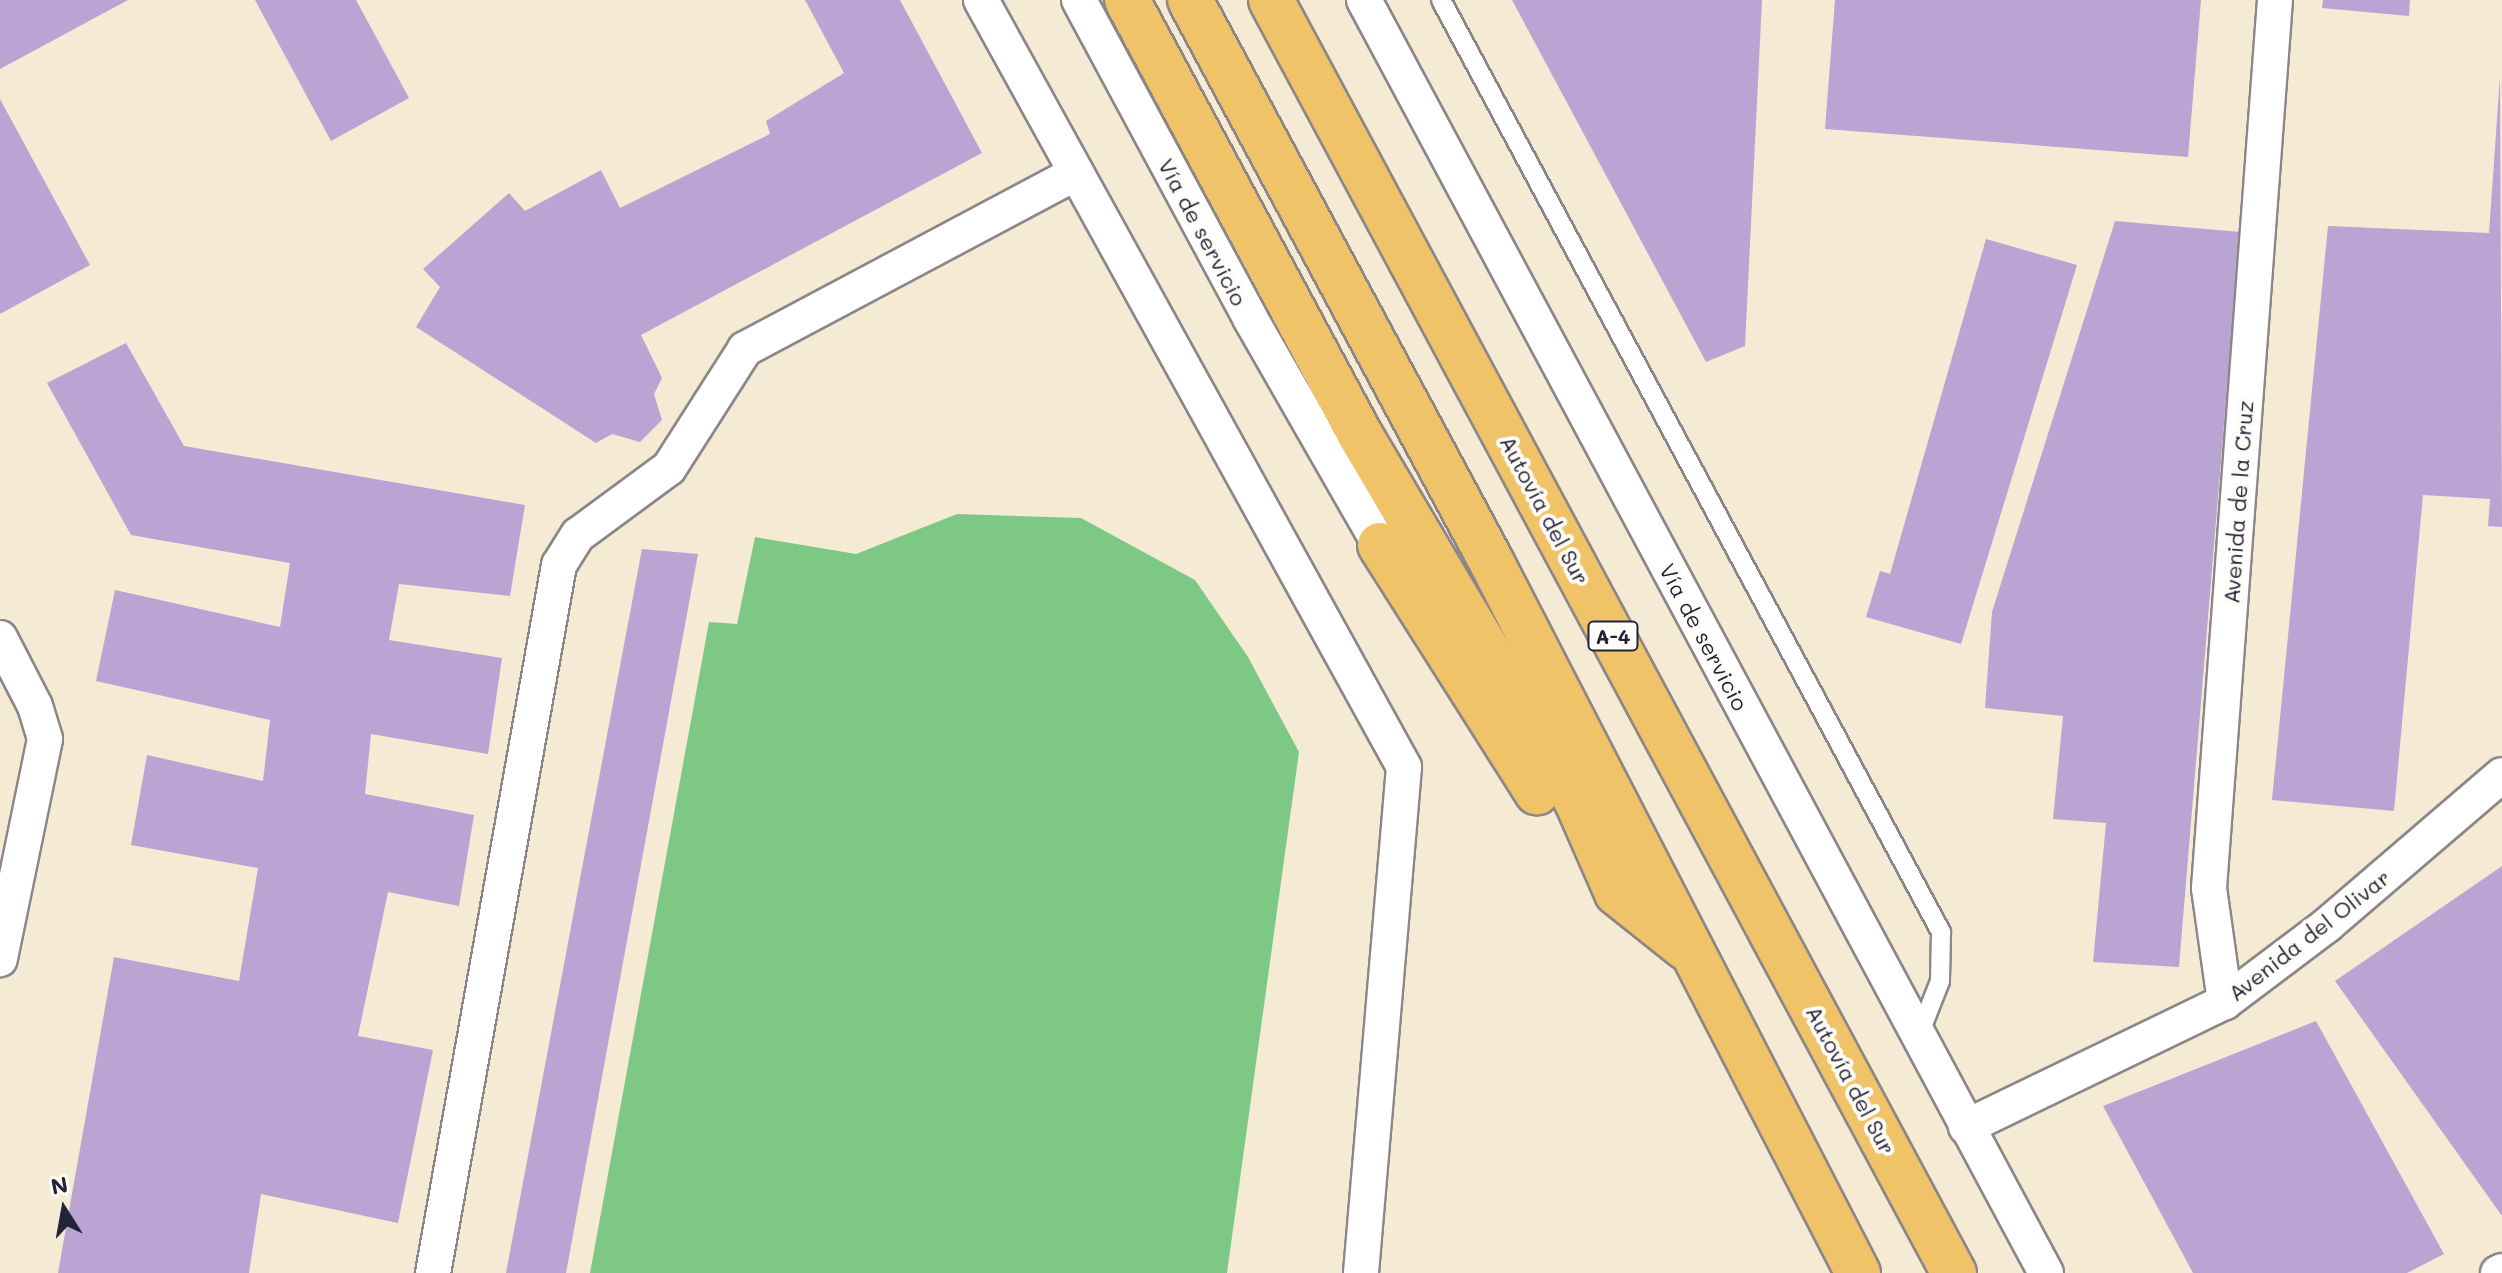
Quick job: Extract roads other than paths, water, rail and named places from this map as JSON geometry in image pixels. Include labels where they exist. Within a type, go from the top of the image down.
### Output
[{"type":"highway","points":[[1127,0],[1359,433],[1577,802],[1617,893]]},
{"type":"highway","points":[[1190,0],[1699,959],[1858,1273]]},
{"type":"highway","name":"Autovía del Sur","points":[[1271,0],[1954,1273]]},
{"type":"highway","points":[[1380,545],[1555,820],[1617,893],[1699,959]]},
{"type":"street","points":[[981,0],[1404,767],[1361,1273]]},
{"type":"street","name":"Vía de servicio","points":[[1079,0],[1250,318],[1380,545]]},
{"type":"street","name":"Vía de servicio","points":[[1364,0],[2046,1273]]},
{"type":"street","name":"Avenida de la Cruz","points":[[2225,1002],[2209,888],[2275,0]]},
{"type":"street","points":[[433,1273],[559,565],[578,535],[669,468],[745,349],[1076,173]]},
{"type":"street","points":[[0,638],[35,706],[45,739],[0,959]]},
{"type":"street","name":"Avenida del Olivar","points":[[1966,1127],[2225,1002],[2327,925],[2502,775]]},
{"type":"lane","points":[[1441,0],[1941,932],[1940,981],[1918,1037]]}]
